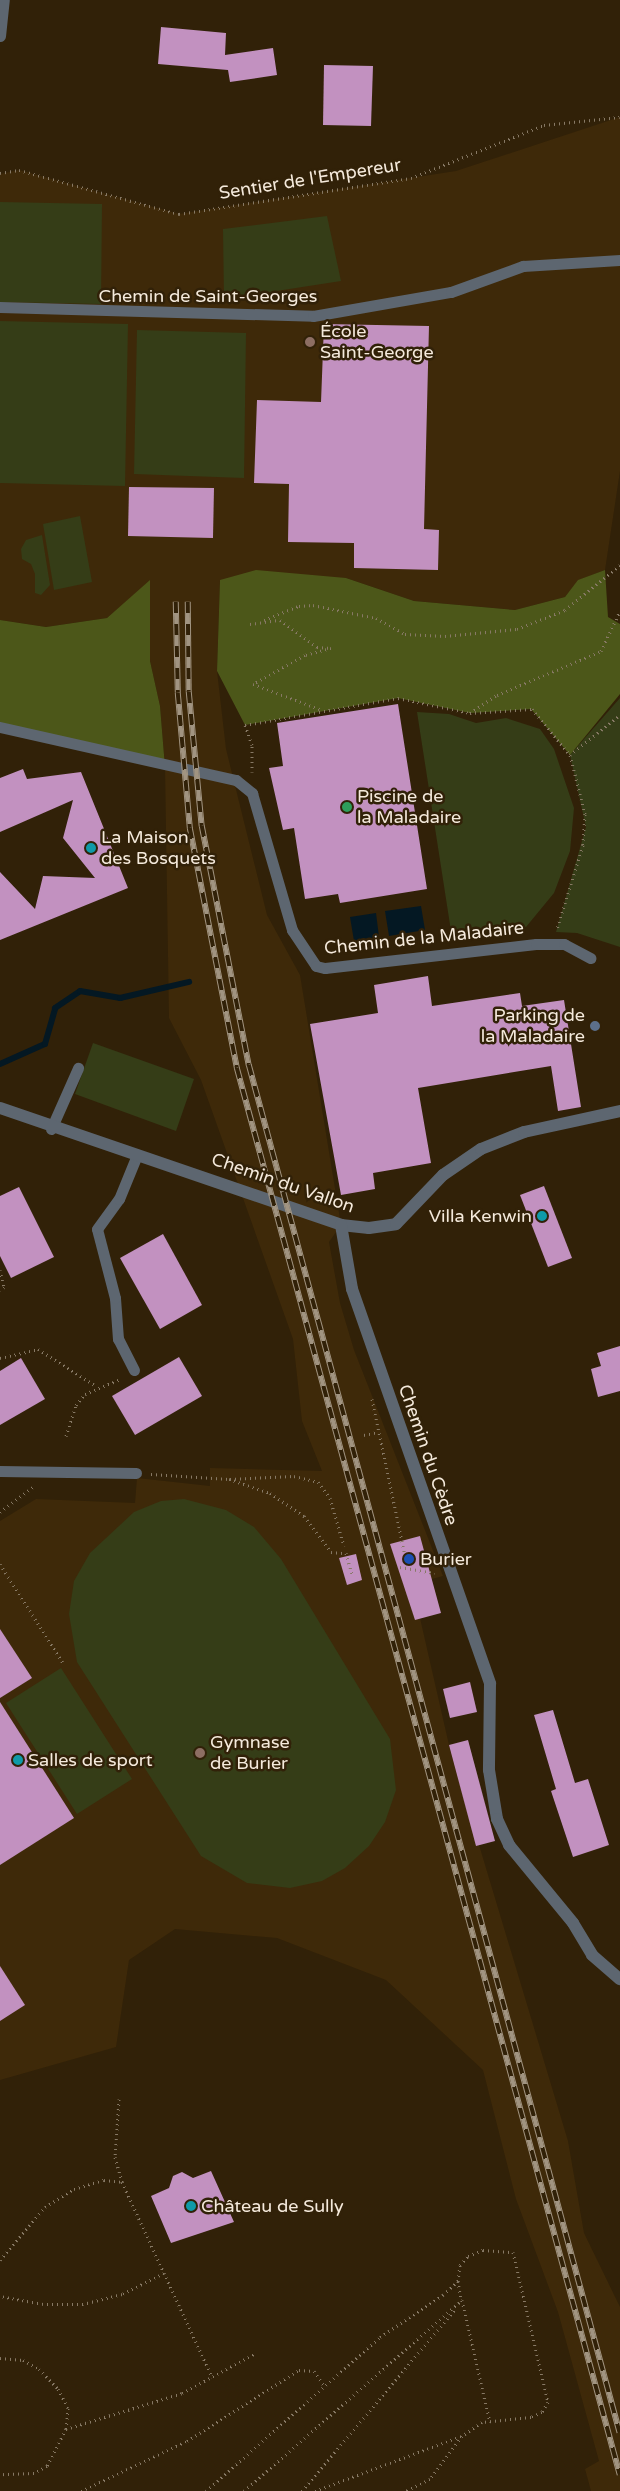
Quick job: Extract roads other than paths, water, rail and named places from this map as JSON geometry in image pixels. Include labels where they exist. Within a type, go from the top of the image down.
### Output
[{"type":"street","name":"Chemin du Vallon","points":[[0,1108],[51,1129],[138,1155],[341,1225],[369,1228],[396,1224],[443,1175],[481,1149],[524,1132],[620,1111]]},
{"type":"street","name":"Chemin du Cèdre","points":[[341,1225],[352,1288],[490,1684],[489,1770],[497,1819],[509,1845],[578,1932],[592,1955],[620,1979]]},
{"type":"lane","points":[[0,36],[4,0]]},
{"type":"lane","name":"Chemin de Saint-Georges","points":[[0,307],[135,314],[313,316],[451,292],[523,266],[620,260]]},
{"type":"lane","name":"Chemin de la Maladaire","points":[[0,727],[236,780],[252,793],[292,930],[316,966],[325,968],[536,944],[564,944],[590,958]]},
{"type":"lane","points":[[51,1129],[78,1068]]},
{"type":"lane","points":[[130,1373],[118,1339],[115,1298],[97,1229],[119,1199],[138,1155]]},
{"type":"lane","points":[[0,1471],[136,1473]]},
{"type":"water","points":[[421,906],[425,930],[389,936],[385,911]]},
{"type":"water","points":[[376,913],[379,937],[354,941],[350,917]]},
{"type":"waterway","points":[[0,1064],[45,1044],[55,1008],[80,991],[120,998],[189,982]]},
{"type":"railway","points":[[176,602],[178,693],[190,828],[237,1068],[620,2475]]},
{"type":"railway","points":[[188,602],[189,692],[202,826],[249,1065],[620,2433]]},
{"type":"place","name":"École Saint-George","points":[[310,342]]},
{"type":"place","name":"Piscine de la Maladaire","points":[[347,807]]},
{"type":"place","name":"La Maison des Bosquets","points":[[91,848]]},
{"type":"place","name":"Parking de la Maladaire","points":[[595,1026]]},
{"type":"place","name":"Villa Kenwin","points":[[542,1216]]},
{"type":"place","name":"Burier","points":[[409,1559]]},
{"type":"place","name":"Gymnase de Burier","points":[[200,1753]]},
{"type":"place","name":"Salles de sport","points":[[18,1760]]},
{"type":"place","name":"Château de Sully","points":[[191,2206]]}]
